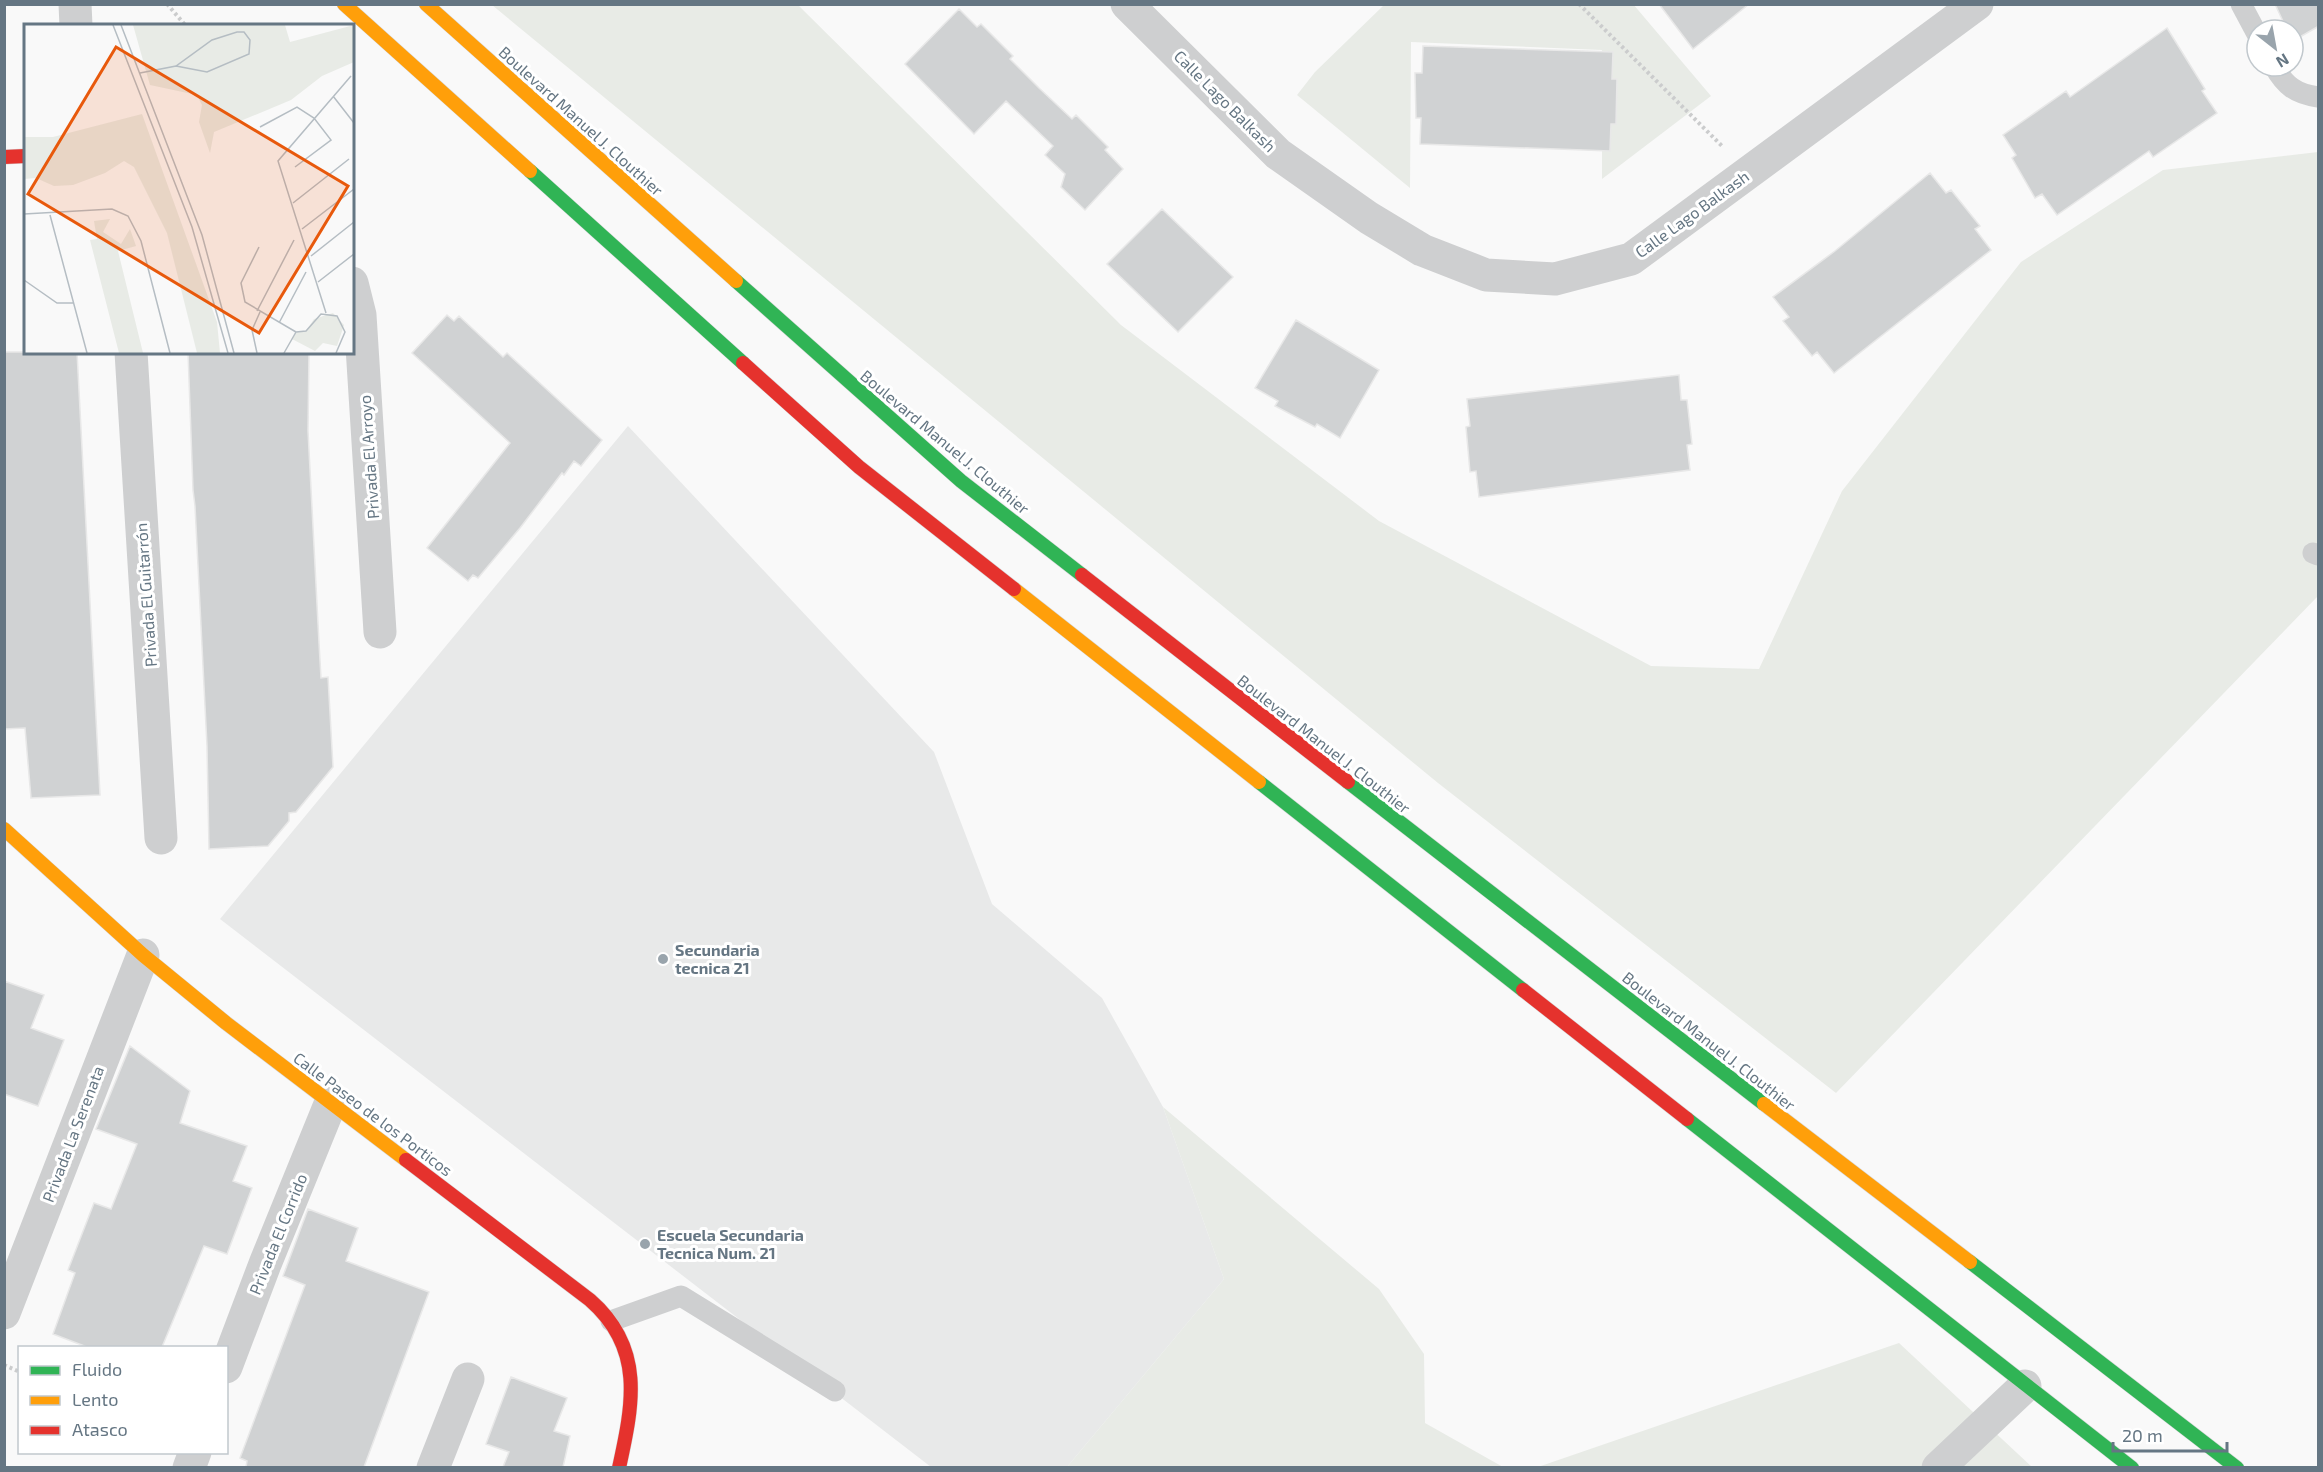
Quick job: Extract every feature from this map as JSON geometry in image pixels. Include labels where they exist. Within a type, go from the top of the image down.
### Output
[{"type":"main road","points":[[344,4],[859,467],[2025,1386],[2132,1467]]},
{"type":"main road","name":"Boulevard Manuel J. Clouthier","points":[[426,4],[961,481],[1611,987],[2237,1467]]},
{"type":"main road","points":[[4,157],[24,156]]},
{"type":"main road","name":"Calle Paseo de los Porticos","points":[[4,829],[143,955],[226,1023],[590,1300],[611,1321],[624,1347],[629,1372],[630,1401],[619,1467]]},
{"type":"street","points":[[75,4],[76,24]]},
{"type":"street","name":"Calle Lago Balkash","points":[[1127,4],[1278,154],[1369,218],[1422,250],[1486,274],[1555,279],[1631,259],[1977,4]]},
{"type":"street","name":"Privada El Arroyo","points":[[354,291],[360,315],[380,632]]},
{"type":"street","name":"Privada El Guitarrón","points":[[131,354],[161,838]]},
{"type":"street","name":"Privada La Serenata","points":[[4,1313],[143,955]]},
{"type":"street","name":"Privada El Corrido","points":[[228,1362],[330,1102]]},
{"type":"street","points":[[433,1467],[468,1378]]},
{"type":"street","points":[[1938,1467],[2025,1386]]},
{"type":"lane","points":[[2241,4],[2248,18]]},
{"type":"lane","points":[[2282,78],[2300,95],[2319,97]]},
{"type":"lane","points":[[611,1321],[681,1296],[835,1391]]},
{"type":"path","points":[[167,4],[184,24]]},
{"type":"path","points":[[1579,4],[1749,173]]},
{"type":"path","points":[[4,1365],[18,1371]]},
{"type":"shaded area","points":[[1633,4],[1711,96],[1602,179],[1602,50],[1411,42],[1410,188],[1297,95],[1315,72],[1384,5]]},
{"type":"shaded area","points":[[492,5],[798,5],[1121,325],[1379,521],[1651,666],[1759,669],[1842,491],[2021,262],[2163,170],[2318,152],[2318,596],[1836,1093],[1438,783]]},
{"type":"shaded area","name":"Secundaria tecnica 21","points":[[628,426],[934,752],[992,904],[1102,998],[1163,1107],[1224,1279],[1067,1467],[931,1467],[220,919]]},
{"type":"shaded area","points":[[1163,1107],[1379,1289],[1424,1354],[1425,1423],[1503,1467],[1067,1467],[1224,1279]]},
{"type":"shaded area","points":[[1899,1343],[2032,1467],[1535,1468]]},
{"type":"building","points":[[1659,4],[1749,4],[1693,49]]},
{"type":"building","points":[[2275,4],[2319,4],[2319,26],[2305,34],[2305,18],[2281,18]]},
{"type":"building","points":[[959,9],[977,27],[981,24],[1013,56],[1010,59],[1072,119],[1076,115],[1108,147],[1105,150],[1123,169],[1085,210],[1061,187],[1065,174],[1045,155],[1053,146],[1006,101],[974,134],[905,64]]},
{"type":"building","points":[[2167,28],[2205,89],[2202,91],[2217,113],[2153,157],[2149,151],[2057,215],[2042,194],[2035,198],[2012,158],[2016,155],[2003,135],[2066,91],[2070,97]]},
{"type":"building","points":[[1423,46],[1613,52],[1612,79],[1617,79],[1616,124],[1611,124],[1610,151],[1420,144],[1421,118],[1416,118],[1415,73],[1422,73]]},
{"type":"building","points":[[1930,173],[1946,193],[1951,190],[1980,226],[1975,229],[1991,250],[1834,373],[1817,352],[1812,356],[1783,321],[1789,317],[1773,297],[1835,251]]},
{"type":"building","points":[[1162,209],[1233,277],[1178,332],[1107,264]]},
{"type":"building","points":[[447,315],[454,321],[459,316],[503,357],[507,353],[602,440],[581,466],[574,461],[564,475],[562,473],[478,578],[473,575],[468,581],[427,548],[510,443],[412,353]]},
{"type":"building","points":[[1296,320],[1379,370],[1340,438],[1317,424],[1315,427],[1275,406],[1278,401],[1255,388]]},
{"type":"building","points":[[4,352],[77,354],[100,795],[31,798],[25,728],[4,729]]},
{"type":"building","points":[[188,354],[309,354],[308,431],[321,678],[328,677],[333,767],[296,812],[289,813],[289,821],[268,846],[209,849],[207,746]]},
{"type":"building","points":[[1679,375],[1681,400],[1687,400],[1692,444],[1687,445],[1690,470],[1479,497],[1476,471],[1470,472],[1466,427],[1470,426],[1467,399]]},
{"type":"building","points":[[4,981],[44,995],[31,1028],[64,1040],[38,1106],[4,1094]]},
{"type":"building","points":[[130,1046],[190,1091],[180,1123],[247,1146],[233,1181],[252,1188],[227,1254],[204,1246],[162,1346],[84,1346],[53,1334],[75,1273],[68,1270],[94,1203],[111,1209],[137,1144],[96,1129]]},
{"type":"building","points":[[308,1209],[358,1228],[346,1261],[429,1292],[364,1467],[246,1467],[247,1461],[240,1458],[305,1285],[283,1276]]},
{"type":"building","points":[[511,1377],[567,1398],[554,1431],[570,1436],[563,1467],[503,1467],[509,1452],[486,1444]]},
{"type":"traffic: fast","points":[[530,171],[743,363]]},
{"type":"traffic: fast","points":[[736,281],[961,481],[1082,575]]},
{"type":"traffic: fast","points":[[1259,782],[1523,990]]},
{"type":"traffic: fast","points":[[1348,782],[1764,1104]]},
{"type":"traffic: fast","points":[[1687,1119],[2132,1468]]},
{"type":"traffic: fast","points":[[1970,1262],[2237,1468]]},
{"type":"traffic: slow","points":[[344,4],[530,171]]},
{"type":"traffic: slow","points":[[426,4],[736,281]]},
{"type":"traffic: slow","points":[[1014,589],[1259,782]]},
{"type":"traffic: slow","points":[[4,829],[143,955],[226,1023],[406,1160]]},
{"type":"traffic: slow","points":[[1764,1104],[1970,1262]]},
{"type":"traffic: jam","points":[[4,157],[24,156]]},
{"type":"traffic: jam","points":[[743,363],[859,467],[1014,589]]},
{"type":"traffic: jam","points":[[1082,575],[1348,782]]},
{"type":"traffic: jam","points":[[1523,990],[1687,1119]]},
{"type":"traffic: jam","points":[[406,1160],[590,1300],[608,1318],[620,1338],[627,1357],[630,1378],[628,1422],[619,1468]]},
{"type":"place","name":"Secundaria tecnica 21","points":[[663,959]]},
{"type":"place","name":"Escuela Secundaria Tecnica Num. 21","points":[[645,1244]]}]
